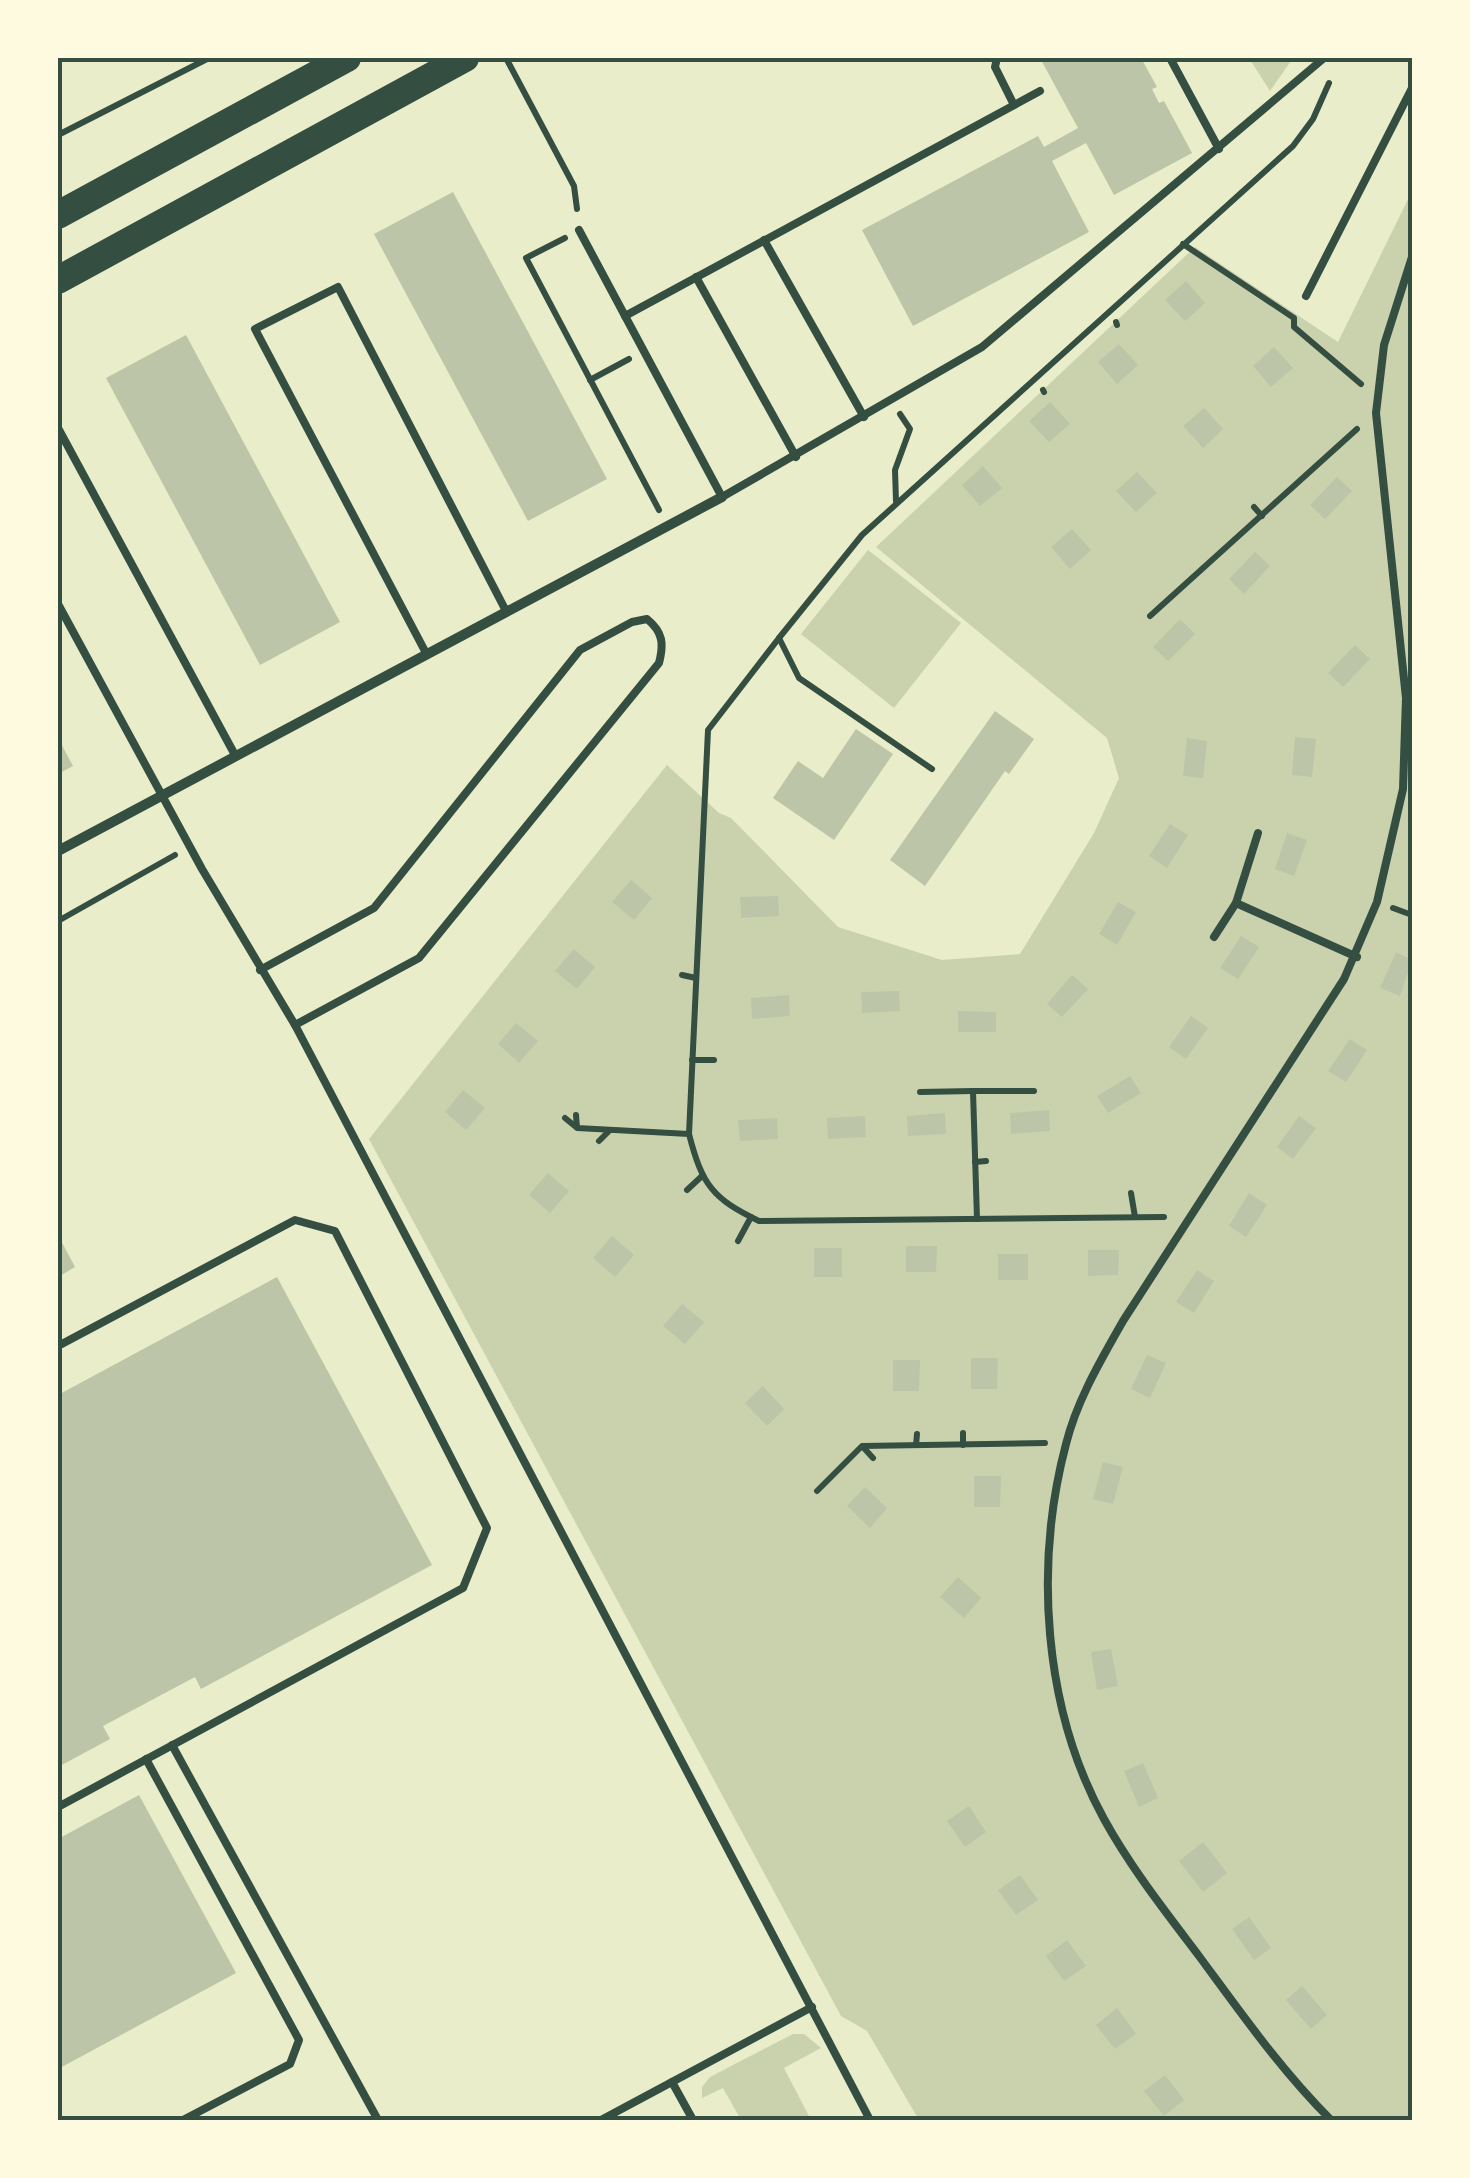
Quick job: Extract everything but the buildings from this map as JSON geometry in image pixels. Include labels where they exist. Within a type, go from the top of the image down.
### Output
[{"type":"highway","points":[[58,215],[347,58]]},
{"type":"highway","points":[[58,280],[465,58]]},
{"type":"street","points":[[58,850],[722,497]]},
{"type":"lane","points":[[997,58],[994,67],[1014,105]]},
{"type":"lane","points":[[1170,58],[1218,149]]},
{"type":"lane","points":[[579,230],[722,497],[982,347],[1324,58]]},
{"type":"lane","points":[[1306,296],[1412,88]]},
{"type":"lane","points":[[624,316],[1040,92]]},
{"type":"lane","points":[[764,240],[864,416]]},
{"type":"lane","points":[[1331,2120],[1290,2078],[1128,1861],[1086,1782],[1062,1704],[1047,1599],[1052,1516],[1066,1443],[1114,1337],[1357,956],[1394,841],[1406,752],[1406,698],[1376,413],[1384,345],[1412,257]]},
{"type":"lane","points":[[696,277],[796,457]]},
{"type":"lane","points":[[426,653],[255,329],[338,287],[506,611]]},
{"type":"lane","points":[[58,428],[236,755]]},
{"type":"lane","points":[[58,604],[160,795],[294,1025],[870,2120]]},
{"type":"lane","points":[[260,970],[374,908],[580,650],[632,622],[647,620],[658,628],[664,646],[659,663],[419,958],[294,1025]]},
{"type":"lane","points":[[1214,938],[1236,904],[1258,833]]},
{"type":"lane","points":[[1236,904],[1357,956]]},
{"type":"lane","points":[[58,1346],[295,1220],[336,1231],[487,1528],[463,1588],[58,1807]]},
{"type":"lane","points":[[172,1745],[378,2120]]},
{"type":"lane","points":[[146,1759],[299,2040],[290,2064],[183,2120]]},
{"type":"lane","points":[[601,2120],[812,2007]]},
{"type":"lane","points":[[672,2082],[693,2120]]},
{"type":"path","points":[[58,135],[210,58]]},
{"type":"path","points":[[506,58],[574,186],[579,230],[526,258],[667,526]]},
{"type":"path","points":[[1190,1217],[760,1222],[717,1200],[702,1176],[688,1134],[708,730],[862,535],[1293,146],[1313,119],[1331,72]]},
{"type":"path","points":[[1183,244],[1294,318],[1294,327],[1377,398]]},
{"type":"path","points":[[590,380],[643,351]]},
{"type":"path","points":[[891,400],[910,429],[894,470],[896,502]]},
{"type":"path","points":[[1150,613],[1167,603],[1262,516],[1298,489],[1376,413]]},
{"type":"path","points":[[1347,422],[1356,430]]},
{"type":"path","points":[[1254,507],[1262,516]]},
{"type":"path","points":[[779,638],[800,678],[932,768]]},
{"type":"path","points":[[58,921],[190,847]]},
{"type":"path","points":[[682,975],[696,978]]},
{"type":"path","points":[[692,1060],[714,1060]]},
{"type":"path","points":[[920,1092],[1034,1091]]},
{"type":"path","points":[[972,1092],[977,1219]]},
{"type":"path","points":[[576,1115],[577,1128]]},
{"type":"path","points":[[564,1118],[577,1128],[688,1134]]},
{"type":"path","points":[[599,1141],[610,1130]]},
{"type":"path","points":[[975,1162],[986,1160]]},
{"type":"path","points":[[687,1190],[702,1176]]},
{"type":"path","points":[[1131,1194],[1135,1217]]},
{"type":"path","points":[[738,1240],[751,1217]]},
{"type":"path","points":[[963,1433],[963,1445]]},
{"type":"path","points":[[916,1445],[917,1434]]},
{"type":"path","points":[[818,1490],[829,1473],[862,1446],[1066,1443]]},
{"type":"path","points":[[862,1446],[873,1458]]},
{"type":"green space","points":[[1249,58],[1293,58],[1270,91]]},
{"type":"green space","points":[[1412,191],[1412,2120],[919,2120],[867,2031],[841,2016],[369,1139],[667,765],[719,813],[731,818],[838,927],[942,960],[1020,954],[1094,833],[1119,778],[1107,738],[876,547],[1195,247],[1338,342]]},
{"type":"green space","points":[[868,550],[961,623],[894,708],[801,634]]},
{"type":"green space","points":[[793,2034],[804,2034],[821,2048],[784,2068],[811,2120],[741,2120],[723,2088],[702,2098],[702,2087],[710,2077]]}]
